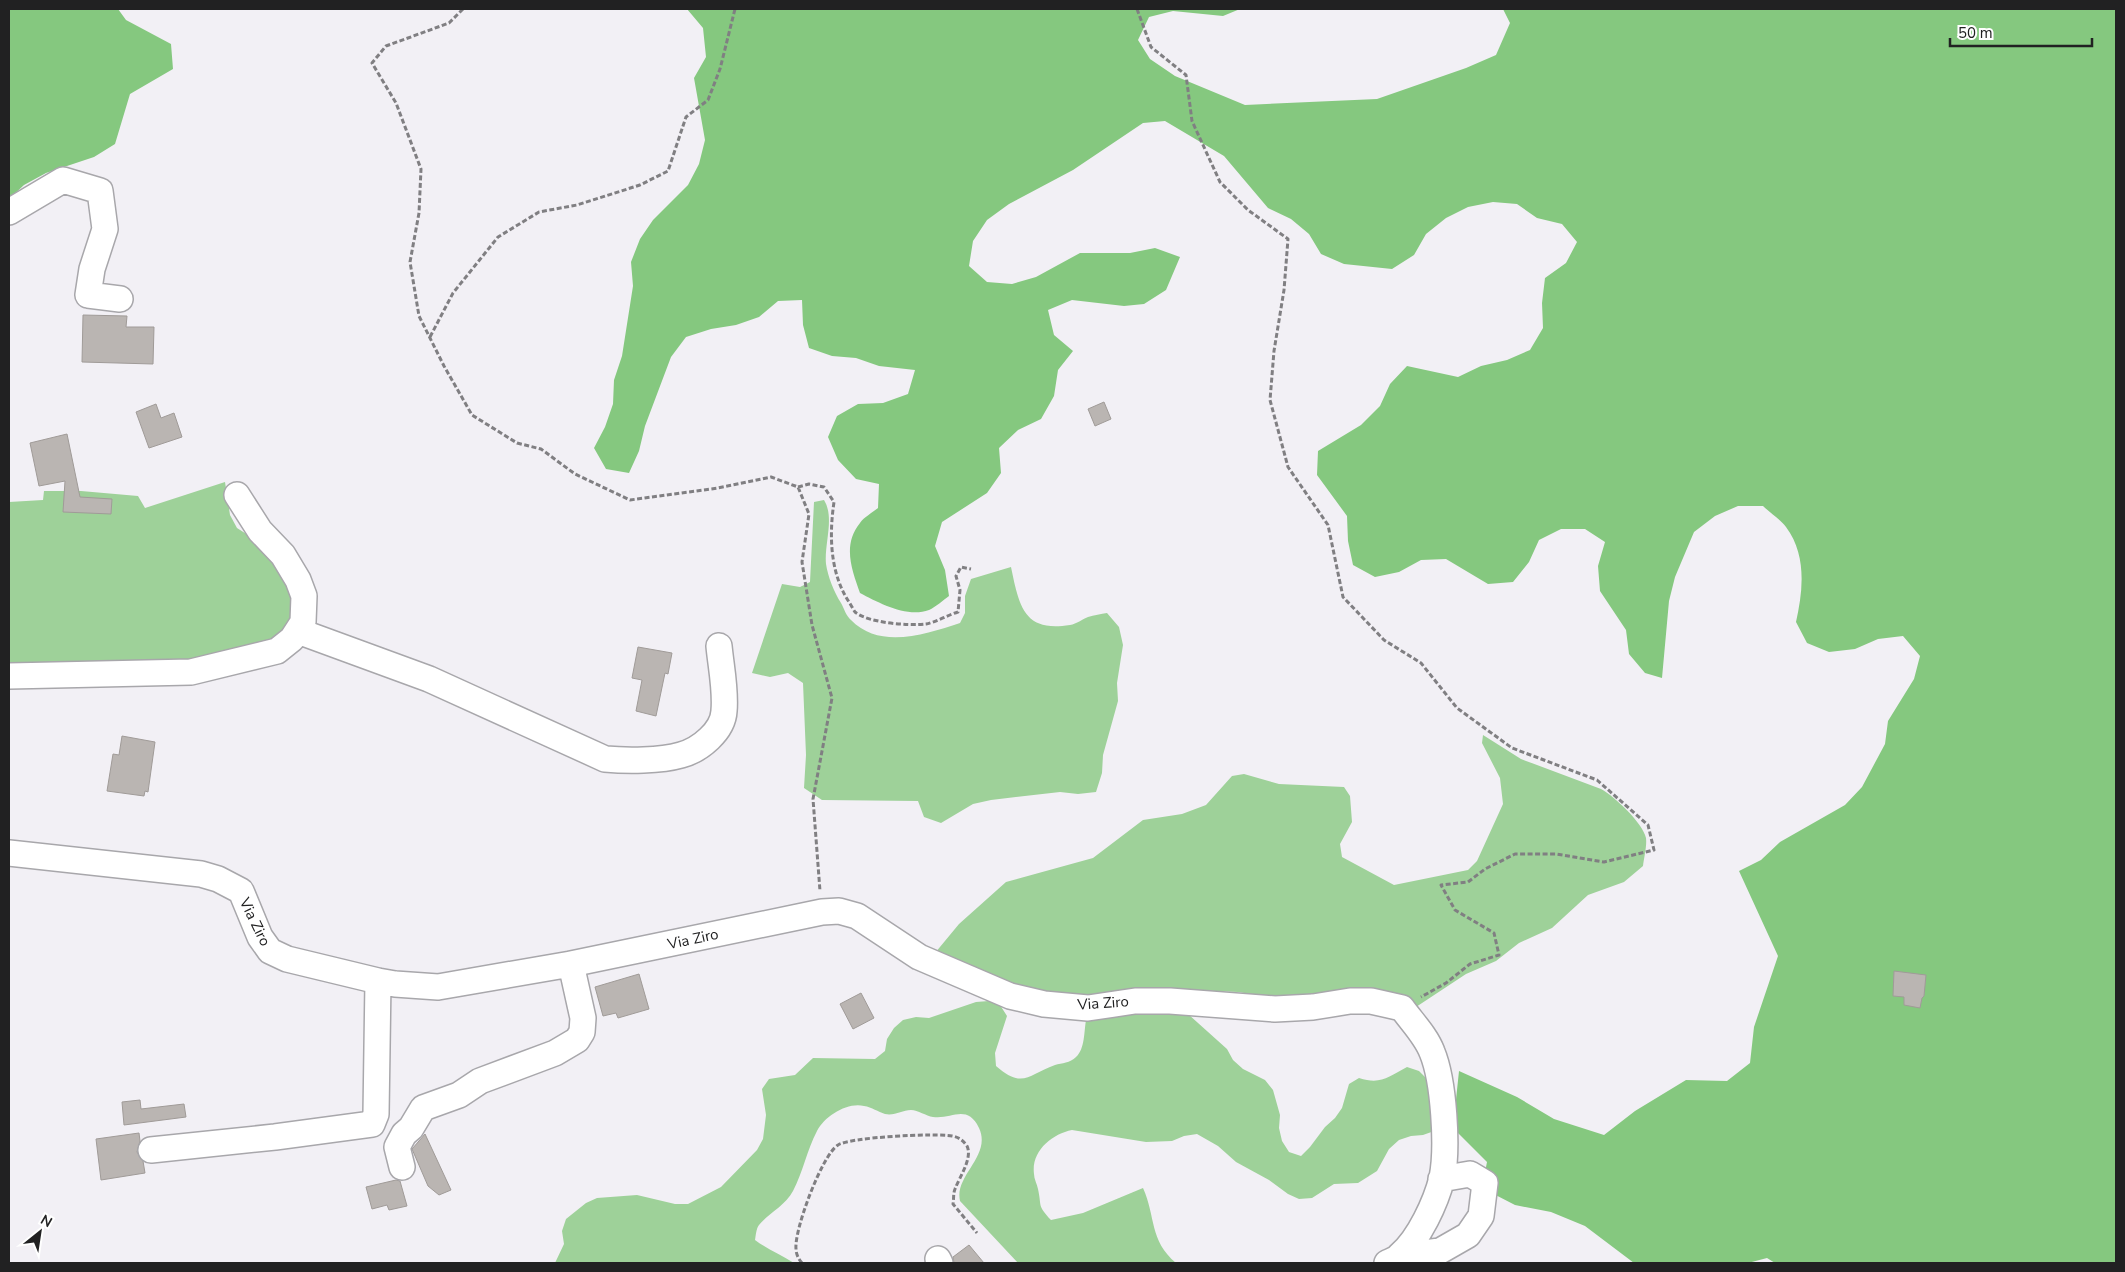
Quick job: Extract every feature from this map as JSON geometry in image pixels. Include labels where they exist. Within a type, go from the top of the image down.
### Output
[{"type":"street","points":[[9,212],[63,180],[100,191],[105,230],[92,269],[88,295],[120,299]]},
{"type":"street","points":[[9,676],[190,672],[277,652],[292,639],[303,622],[304,596],[298,580],[283,555],[260,530],[237,495]]},
{"type":"street","points":[[298,631],[430,679],[605,759],[627,761],[682,755],[706,742],[718,728],[724,712],[719,646]]},
{"type":"street","name":"Via Ziro","points":[[9,853],[201,874],[218,879],[241,891],[260,937],[270,951],[287,959],[395,984],[438,988],[571,964],[822,912],[839,911],[857,916],[919,957],[1010,996],[1044,1004],[1088,1008],[1135,1001],[1170,1001],[1275,1009],[1312,1007],[1350,1001],[1371,1001],[1402,1008]]},
{"type":"street","points":[[402,1167],[397,1147],[404,1134],[411,1128],[422,1108],[459,1095],[480,1082],[556,1053],[577,1040],[582,1032],[583,1018],[571,964]]},
{"type":"street","points":[[151,1150],[275,1137],[372,1124],[376,1114],[378,981]]},
{"type":"street","points":[[1394,1259],[1417,1234],[1429,1212],[1442,1179],[1444,1160],[1443,1106],[1437,1070],[1432,1052],[1402,1008]]},
{"type":"street","points":[[1394,1259],[1440,1251],[1468,1235],[1481,1216],[1485,1183],[1470,1174],[1442,1179]]},
{"type":"path","points":[[463,9],[448,23],[386,46],[372,63],[396,103],[421,168],[419,213],[410,262],[419,316],[472,415],[517,443],[541,449],[575,474],[630,500],[718,488],[771,477],[798,487],[809,484],[824,487],[834,502],[832,544],[834,571],[840,588],[856,612],[887,624],[927,624],[958,612],[960,590],[956,576],[961,567],[971,568]]},
{"type":"path","points":[[430,338],[453,292],[498,237],[539,212],[577,205],[640,186],[668,171],[686,118],[708,100],[720,68],[735,9]]},
{"type":"path","points":[[1137,9],[1150,48],[1186,75],[1192,121],[1220,182],[1248,210],[1288,239],[1284,290],[1274,351],[1270,400],[1288,467],[1328,525],[1343,597],[1384,640],[1421,663],[1457,708],[1512,748],[1597,780],[1648,825],[1654,850],[1604,862],[1556,854],[1515,854],[1485,869],[1468,882],[1441,885],[1454,910],[1494,933],[1499,955],[1470,964],[1446,983],[1402,1008]]},
{"type":"path","points":[[798,487],[809,514],[802,562],[812,625],[832,698],[813,800],[822,912]]},
{"type":"path","points":[[802,1263],[796,1249],[799,1226],[820,1169],[831,1151],[839,1144],[851,1141],[919,1136],[952,1136],[961,1139],[968,1148],[968,1155],[954,1192],[954,1204],[977,1233]]},
{"type":"green space","points":[[9,9],[118,9],[126,20],[171,44],[173,69],[130,94],[115,144],[94,157],[46,173],[24,185],[9,199]]},
{"type":"green space","points":[[687,9],[1240,9],[1223,16],[1173,11],[1149,17],[1138,40],[1150,59],[1175,76],[1245,105],[1377,99],[1466,68],[1496,55],[1510,23],[1503,9],[2116,9],[2116,1263],[1775,1263],[1767,1258],[1748,1263],[1634,1263],[1585,1226],[1551,1212],[1515,1205],[1482,1188],[1487,1162],[1453,1128],[1459,1071],[1517,1097],[1554,1119],[1604,1135],[1635,1111],[1686,1080],[1727,1081],[1750,1063],[1754,1027],[1778,956],[1739,871],[1761,860],[1780,842],[1845,805],[1862,787],[1885,744],[1888,721],[1914,679],[1920,656],[1903,636],[1878,639],[1855,649],[1829,652],[1807,643],[1796,622],[1801,586],[1800,561],[1797,549],[1786,527],[1763,506],[1738,506],[1715,516],[1694,532],[1675,577],[1669,601],[1662,678],[1645,673],[1629,654],[1626,630],[1600,591],[1598,566],[1605,542],[1585,529],[1561,529],[1539,540],[1529,562],[1513,582],[1488,584],[1446,559],[1421,560],[1399,572],[1375,577],[1353,565],[1348,541],[1347,516],[1317,475],[1318,451],[1361,425],[1380,406],[1390,384],[1407,366],[1458,377],[1481,366],[1507,360],[1530,350],[1543,328],[1542,303],[1545,278],[1566,263],[1577,242],[1562,224],[1537,218],[1517,204],[1493,202],[1468,207],[1446,218],[1426,234],[1414,255],[1392,269],[1344,264],[1321,254],[1309,234],[1291,219],[1268,208],[1224,156],[1165,121],[1143,123],[1073,170],[1009,204],[987,220],[973,241],[969,266],[987,282],[1012,284],[1036,277],[1080,253],[1130,253],[1155,248],[1180,257],[1166,290],[1144,304],[1124,306],[1072,300],[1048,310],[1054,335],[1073,351],[1058,370],[1054,396],[1041,419],[1018,430],[999,448],[1001,473],[987,493],[942,522],[935,546],[945,570],[949,596],[929,610],[920,612],[903,611],[884,605],[860,593],[850,558],[851,540],[862,521],[878,508],[879,484],[856,479],[838,460],[828,437],[837,416],[858,404],[883,403],[908,394],[915,370],[879,366],[856,358],[832,356],[809,348],[803,325],[802,300],[778,301],[759,317],[736,325],[711,329],[686,337],[671,357],[645,426],[639,451],[629,473],[606,469],[594,448],[605,427],[613,404],[614,380],[622,356],[633,286],[631,262],[640,239],[653,220],[688,185],[699,164],[705,140],[694,78],[706,57],[703,28]]},
{"type":"green space","points":[[225,482],[230,515],[237,528],[277,554],[297,612],[273,646],[193,666],[9,669],[9,502],[43,500],[44,491],[81,491],[138,496],[145,508]]},
{"type":"green space","points":[[824,500],[829,515],[826,556],[828,574],[849,618],[863,629],[875,635],[904,637],[960,623],[965,613],[965,596],[971,579],[1011,567],[1021,604],[1033,620],[1042,625],[1070,625],[1088,617],[1107,613],[1119,627],[1123,645],[1117,683],[1118,701],[1103,755],[1102,773],[1096,792],[1078,794],[1060,792],[991,800],[973,804],[941,823],[924,817],[918,801],[822,800],[804,788],[806,755],[803,683],[788,673],[770,677],[752,673],[782,584],[800,587],[810,582],[814,502]]},
{"type":"green space","points":[[1483,735],[1521,759],[1601,789],[1613,798],[1627,810],[1644,832],[1646,848],[1643,866],[1624,882],[1588,895],[1552,928],[1519,943],[1496,961],[1466,974],[1416,1007],[1281,999],[1238,992],[1169,989],[1107,996],[1054,993],[1013,988],[935,953],[959,924],[1006,882],[1093,858],[1143,820],[1182,814],[1206,805],[1232,776],[1244,774],[1279,784],[1344,787],[1350,796],[1352,822],[1340,844],[1342,857],[1394,885],[1468,870],[1477,861],[1503,804],[1500,778],[1482,743]]},
{"type":"green space","points":[[989,1001],[1000,1005],[1007,1016],[995,1053],[996,1066],[1013,1077],[1026,1078],[1074,1059],[1079,1054],[1083,1045],[1086,1020],[1123,1012],[1175,1011],[1188,1014],[1227,1049],[1233,1060],[1243,1069],[1265,1080],[1273,1090],[1280,1115],[1279,1128],[1282,1141],[1289,1152],[1301,1156],[1310,1147],[1342,1108],[1349,1084],[1359,1078],[1373,1081],[1384,1079],[1407,1067],[1419,1071],[1428,1080],[1437,1130],[1399,1140],[1389,1149],[1377,1171],[1358,1183],[1334,1184],[1312,1198],[1299,1199],[1236,1162],[1218,1146],[1197,1134],[1184,1136],[1172,1141],[1146,1142],[1072,1130],[1065,1132],[1057,1135],[1044,1145],[1039,1151],[1034,1166],[1034,1176],[1041,1206],[1051,1220],[1083,1213],[1143,1188],[1157,1237],[1161,1246],[1176,1263],[1018,1263],[960,1201],[962,1183],[981,1148],[982,1138],[974,1120],[964,1114],[933,1117],[911,1110],[889,1114],[857,1105],[837,1111],[825,1120],[817,1131],[800,1176],[790,1196],[763,1220],[757,1228],[755,1240],[794,1263],[555,1263],[564,1244],[562,1231],[566,1219],[586,1203],[597,1198],[637,1195],[675,1204],[688,1204],[721,1187],[757,1150],[763,1139],[766,1115],[762,1089],[769,1079],[795,1075],[813,1058],[875,1059],[885,1051],[887,1039],[894,1028],[903,1020],[916,1017],[929,1018],[976,1002]]},
{"type":"building","points":[[83,315],[127,316],[126,327],[154,327],[153,364],[82,362]]},
{"type":"building","points":[[1104,402],[1111,419],[1095,426],[1088,409]]},
{"type":"building","points":[[156,404],[161,418],[174,413],[182,437],[149,448],[136,412]]},
{"type":"building","points":[[67,434],[80,497],[112,499],[111,514],[63,512],[65,481],[39,486],[30,443]]},
{"type":"building","points":[[638,647],[672,653],[668,674],[665,673],[656,716],[636,711],[642,680],[632,678]]},
{"type":"building","points":[[122,736],[155,742],[148,792],[145,791],[144,796],[107,791],[113,754],[119,755]]},
{"type":"building","points":[[1894,971],[1926,975],[1924,996],[1920,1008],[1904,1005],[1904,997],[1893,996]]},
{"type":"building","points":[[639,974],[649,1009],[618,1018],[616,1013],[603,1016],[595,987]]},
{"type":"building","points":[[861,993],[874,1018],[853,1029],[840,1004]]},
{"type":"building","points":[[140,1100],[141,1109],[184,1104],[186,1117],[124,1125],[122,1102]]},
{"type":"building","points":[[139,1133],[140,1141],[137,1152],[143,1161],[145,1173],[101,1180],[96,1139]]},
{"type":"building","points":[[425,1134],[451,1190],[439,1195],[428,1186],[412,1149]]},
{"type":"building","points":[[396,1180],[400,1181],[407,1206],[389,1210],[387,1205],[372,1209],[366,1187]]},
{"type":"building","points":[[969,1245],[984,1263],[954,1263],[953,1257]]}]
